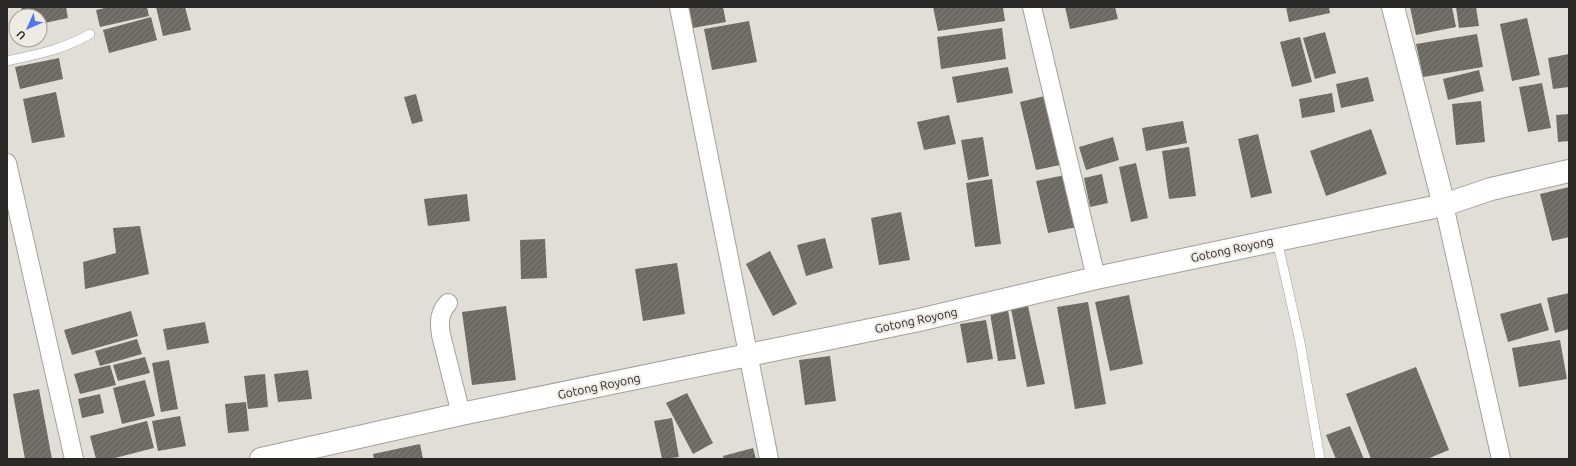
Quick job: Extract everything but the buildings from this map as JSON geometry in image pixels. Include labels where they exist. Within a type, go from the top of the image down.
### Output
[{"type":"street","points":[[679,7],[769,459]]},
{"type":"street","points":[[1032,7],[1096,278]]},
{"type":"street","points":[[1392,7],[1444,205],[1501,459]]},
{"type":"street","points":[[7,163],[74,459]]},
{"type":"street","name":"Gotong Royong","points":[[261,459],[461,414],[919,320],[1096,278],[1444,205],[1491,190],[1569,171]]},
{"type":"street","points":[[448,303],[440,315],[439,323],[461,414]]},
{"type":"lane","points":[[7,61],[60,49],[90,34]]},
{"type":"lane","points":[[1277,239],[1300,342],[1320,459]]}]
